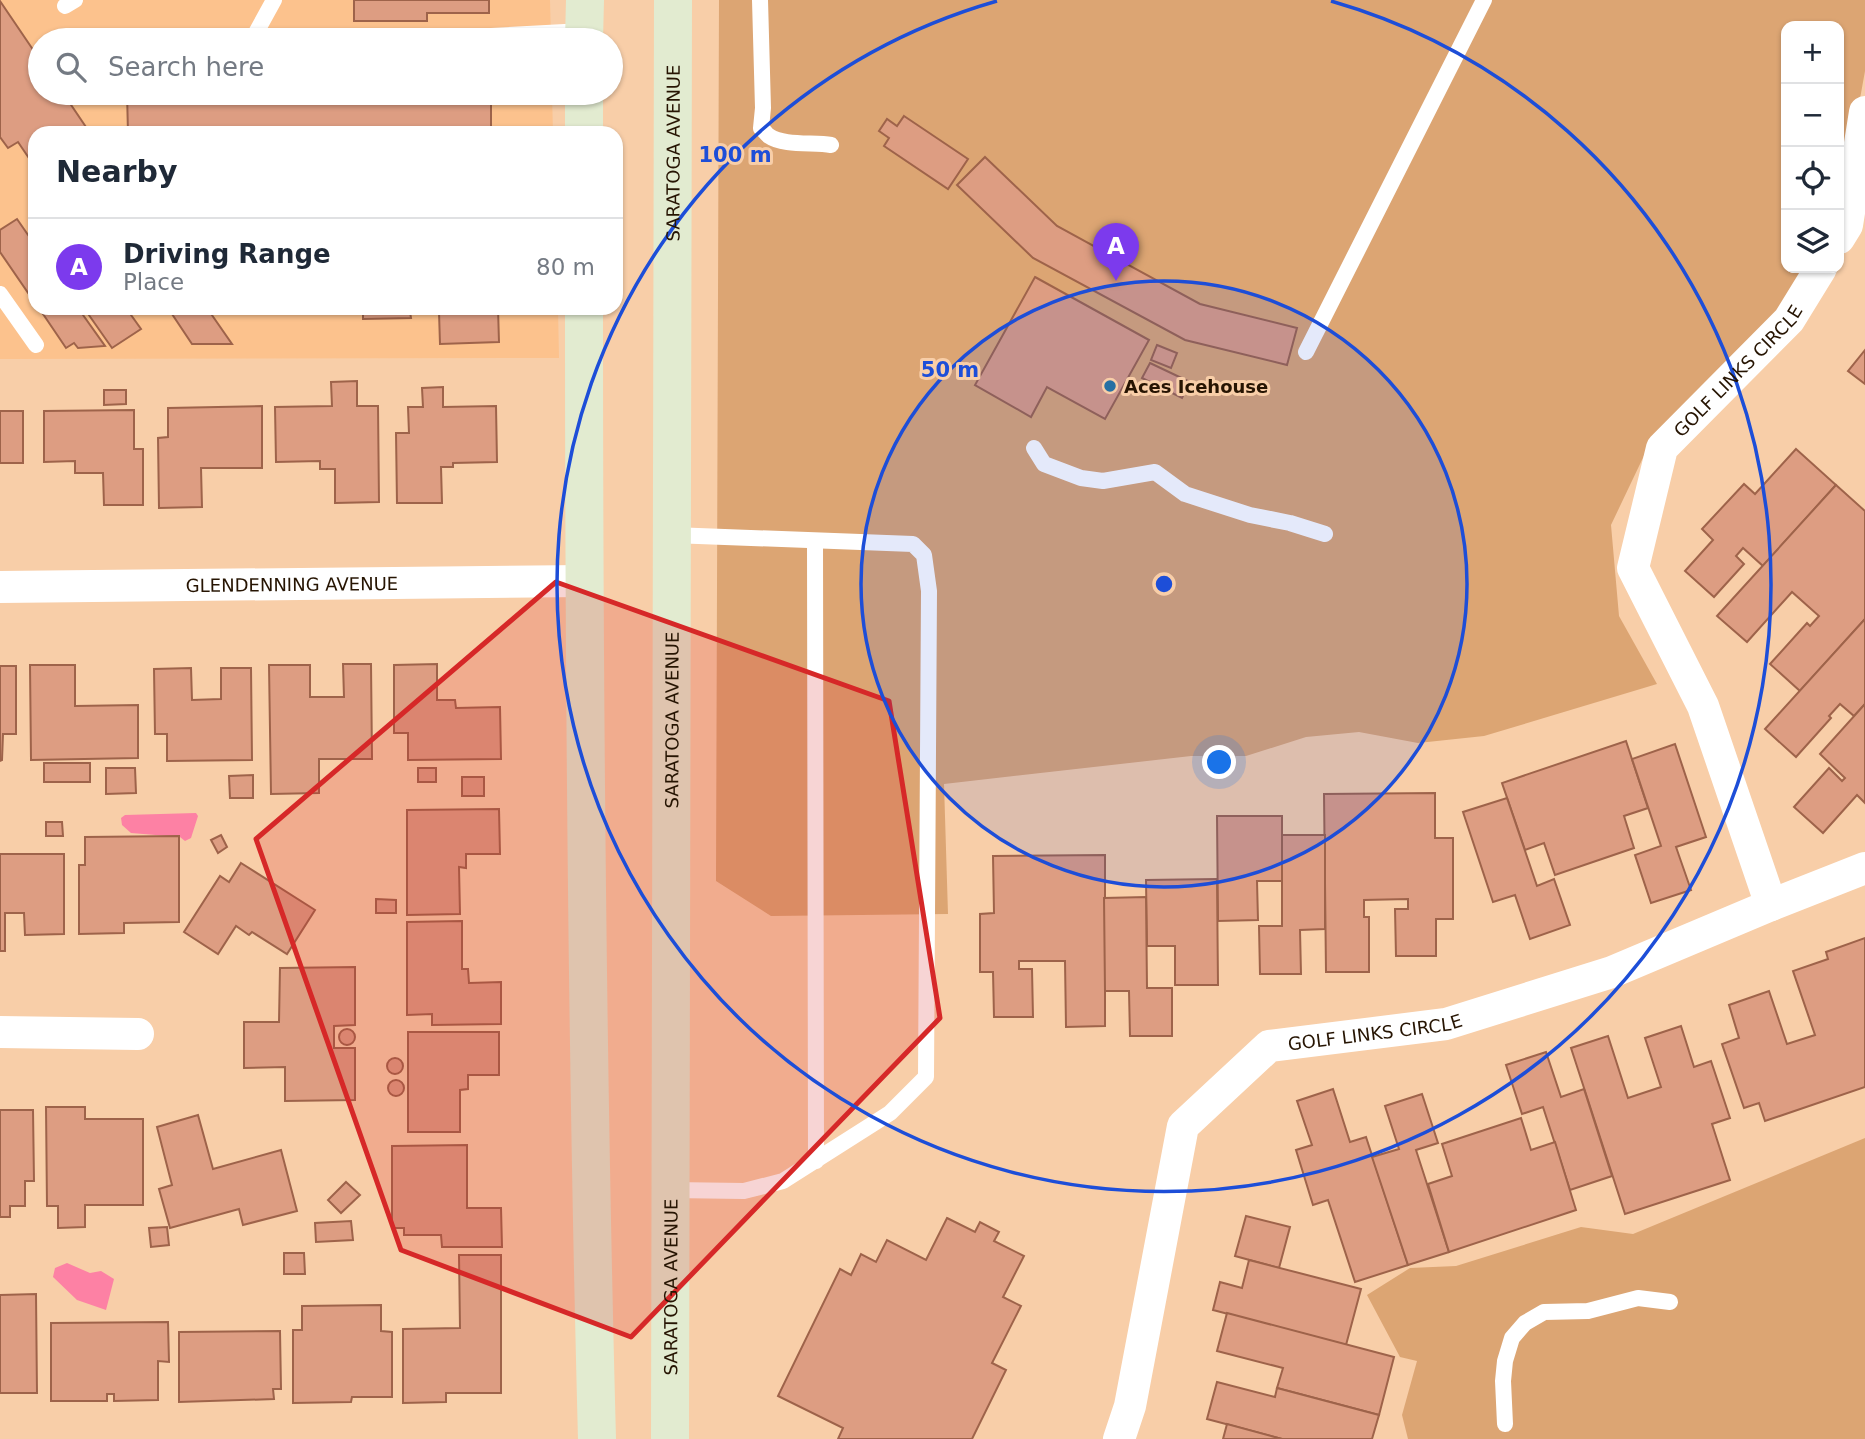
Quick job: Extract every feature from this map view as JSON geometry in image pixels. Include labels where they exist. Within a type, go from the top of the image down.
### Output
[{"type":"main road","name":"SARATOGA AVENUE","points":[[670,1439],[673,0]]},
{"type":"main road","points":[[584,105],[584,126]]},
{"type":"main road","points":[[584,315],[584,581],[592,1261],[597,1439]]},
{"type":"street","points":[[1844,230],[1865,112]]},
{"type":"street","name":"GOLF LINKS CIRCLE","points":[[1771,905],[1703,706],[1633,568],[1662,448],[1789,320],[1818,273]]},
{"type":"street","name":"GLENDENNING AVENUE","points":[[0,587],[584,581]]},
{"type":"street","name":"GOLF LINKS CIRCLE","points":[[1119,1439],[1130,1406],[1182,1126],[1269,1046],[1446,1024],[1612,972],[1865,868]]},
{"type":"street","points":[[0,1032],[138,1034]]},
{"type":"lane","points":[[259,28],[274,0]]},
{"type":"lane","points":[[760,0],[763,108],[761,128],[769,136],[783,141],[831,145]]},
{"type":"lane","points":[[1307,352],[1483,0]]},
{"type":"lane","points":[[542,28],[585,24]]},
{"type":"lane","points":[[0,295],[36,345]]},
{"type":"lane","points":[[1034,448],[1044,464],[1081,478],[1103,481],[1155,472],[1185,494],[1250,515],[1280,520],[1325,534]]},
{"type":"lane","points":[[671,1190],[744,1191],[783,1181],[890,1113],[926,1077],[929,591],[924,555],[913,544],[672,535]]},
{"type":"lane","points":[[815,541],[816,1161]]},
{"type":"lane","points":[[1505,1424],[1505,1360],[1512,1338],[1525,1323],[1544,1312],[1588,1311],[1637,1298],[1670,1302]]},
{"type":"highlighted area","points":[[556,582],[889,701],[940,1018],[631,1337],[401,1250],[256,839]]},
{"type":"shaded area","points":[[0,0],[550,0],[551,28],[28,28],[28,105],[552,105],[553,126],[28,126],[28,315],[558,315],[559,358],[0,359]]},
{"type":"shaded area","points":[[719,0],[1865,0],[1865,71],[1844,187],[1844,21],[1781,21],[1781,273],[1807,273],[1790,300],[1650,443],[1611,525],[1619,616],[1657,684],[1484,736],[1418,743],[1359,732],[1306,737],[1246,756],[1191,756],[944,784],[948,914],[771,916],[716,881]]},
{"type":"shaded area","points":[[196,813],[198,816],[191,838],[185,841],[180,837],[131,833],[122,825],[121,818],[125,815]]},
{"type":"shaded area","points":[[1865,1138],[1865,1439],[1408,1439],[1402,1415],[1417,1361],[1400,1357],[1367,1295],[1410,1268],[1456,1266],[1581,1227],[1633,1234]]},
{"type":"shaded area","points":[[67,1263],[90,1273],[101,1271],[114,1279],[106,1310],[77,1300],[53,1277],[55,1268]]},
{"type":"building","points":[[354,0],[489,0],[489,13],[427,13],[427,21],[354,21]]},
{"type":"building","points":[[0,1],[28,42],[28,105],[71,105],[85,126],[28,126],[28,157],[18,142],[8,148],[0,137]]},
{"type":"building","points":[[127,105],[491,105],[491,126],[128,126]]},
{"type":"building","points":[[904,116],[968,159],[948,189],[884,146],[889,138],[879,131],[887,119],[897,126]]},
{"type":"building","points":[[985,157],[1057,226],[1200,304],[1297,328],[1287,365],[1185,340],[1033,258],[957,185]]},
{"type":"building","points":[[17,219],[28,235],[28,293],[0,252],[0,230]]},
{"type":"building","points":[[1035,277],[1149,340],[1105,419],[1047,387],[1031,417],[975,385]]},
{"type":"building","points":[[44,315],[83,315],[105,346],[78,348],[74,343],[66,348]]},
{"type":"building","points":[[89,315],[131,315],[141,329],[112,348]]},
{"type":"building","points":[[173,315],[212,315],[232,344],[192,344]]},
{"type":"building","points":[[363,315],[410,315],[411,318],[363,319]]},
{"type":"building","points":[[439,315],[498,315],[499,342],[440,344]]},
{"type":"building","points":[[1157,345],[1177,353],[1171,368],[1151,360]]},
{"type":"building","points":[[1865,350],[1865,384],[1848,371]]},
{"type":"building","points":[[1150,363],[1190,382],[1182,398],[1142,378]]},
{"type":"building","points":[[357,381],[357,406],[378,406],[379,502],[335,503],[335,469],[320,469],[320,461],[276,462],[275,407],[332,406],[331,382]]},
{"type":"building","points":[[443,387],[443,407],[496,406],[497,462],[453,463],[453,467],[441,467],[442,503],[397,503],[396,433],[409,433],[408,407],[423,407],[422,388]]},
{"type":"building","points":[[104,390],[126,390],[126,404],[104,405]]},
{"type":"building","points":[[262,406],[262,468],[201,468],[202,507],[159,508],[158,438],[168,437],[168,408]]},
{"type":"building","points":[[134,410],[134,449],[143,449],[143,505],[104,505],[103,473],[75,473],[75,461],[44,462],[44,411]]},
{"type":"building","points":[[0,411],[23,411],[23,463],[0,463]]},
{"type":"building","points":[[1796,449],[1836,485],[1763,566],[1743,548],[1736,556],[1744,564],[1714,597],[1685,571],[1713,540],[1702,529],[1744,484],[1755,494]]},
{"type":"building","points":[[1836,485],[1865,511],[1865,619],[1800,691],[1770,664],[1807,623],[1810,626],[1819,616],[1792,592],[1747,642],[1717,616]]},
{"type":"building","points":[[1865,619],[1865,704],[1854,716],[1840,704],[1796,757],[1765,729]]},
{"type":"building","points":[[343,664],[371,664],[372,759],[319,759],[319,793],[271,794],[269,665],[310,665],[310,697],[344,697]]},
{"type":"building","points":[[437,664],[437,700],[455,700],[456,708],[500,707],[501,759],[408,760],[408,733],[394,733],[394,665]]},
{"type":"building","points":[[30,665],[75,665],[75,706],[138,705],[138,758],[31,760]]},
{"type":"building","points":[[0,666],[16,666],[16,734],[3,734],[0,761]]},
{"type":"building","points":[[191,668],[192,700],[221,699],[221,668],[251,668],[252,760],[167,761],[167,734],[155,734],[154,669]]},
{"type":"building","points":[[1865,704],[1865,803],[1857,795],[1823,833],[1794,807],[1829,768],[1842,781],[1845,778],[1820,754]]},
{"type":"building","points":[[1626,741],[1648,808],[1624,816],[1634,848],[1555,875],[1544,843],[1525,850],[1502,783]]},
{"type":"building","points":[[1675,744],[1706,837],[1676,847],[1691,890],[1651,903],[1635,855],[1661,846],[1632,759]]},
{"type":"building","points":[[44,763],[90,763],[90,782],[44,782]]},
{"type":"building","points":[[106,768],[135,768],[136,793],[106,794]]},
{"type":"building","points":[[418,768],[436,768],[436,782],[418,782]]},
{"type":"building","points":[[253,775],[253,798],[230,798],[229,776]]},
{"type":"building","points":[[462,777],[484,777],[484,796],[462,796]]},
{"type":"building","points":[[1435,793],[1435,838],[1453,838],[1453,919],[1436,919],[1436,956],[1396,956],[1395,909],[1408,909],[1408,899],[1364,900],[1364,917],[1369,917],[1369,972],[1326,972],[1324,794]]},
{"type":"building","points":[[1507,798],[1537,886],[1554,879],[1570,925],[1530,939],[1515,895],[1493,902],[1463,812]]},
{"type":"building","points":[[499,809],[500,854],[466,854],[466,868],[459,867],[460,914],[407,915],[407,810]]},
{"type":"building","points":[[1217,816],[1282,816],[1282,881],[1257,881],[1258,920],[1218,921]]},
{"type":"building","points":[[46,822],[62,822],[63,836],[46,836]]},
{"type":"building","points":[[221,835],[227,847],[218,853],[211,840]]},
{"type":"building","points":[[1282,835],[1325,835],[1325,929],[1300,930],[1301,974],[1260,974],[1259,926],[1282,926]]},
{"type":"building","points":[[179,836],[179,922],[124,923],[124,933],[79,934],[79,865],[85,865],[85,837]]},
{"type":"building","points":[[0,854],[64,854],[64,934],[25,935],[24,913],[5,913],[5,951],[0,951]]},
{"type":"building","points":[[1105,855],[1105,1026],[1066,1027],[1065,961],[1019,961],[1019,969],[1032,969],[1033,1017],[994,1017],[993,972],[980,972],[980,914],[994,913],[993,856]]},
{"type":"building","points":[[241,863],[315,910],[287,954],[252,932],[249,935],[236,926],[218,954],[184,932],[220,876],[229,882]]},
{"type":"building","points":[[1217,879],[1218,985],[1175,985],[1175,946],[1147,946],[1146,880]]},
{"type":"building","points":[[1146,897],[1147,988],[1172,988],[1172,1036],[1130,1036],[1129,991],[1105,991],[1104,898]]},
{"type":"building","points":[[376,899],[396,900],[396,913],[376,913]]},
{"type":"building","points":[[462,921],[462,969],[468,969],[469,983],[501,982],[501,1024],[432,1025],[432,1014],[407,1015],[407,922]]},
{"type":"building","points":[[1865,938],[1865,1087],[1765,1121],[1759,1103],[1744,1108],[1722,1044],[1739,1038],[1729,1005],[1769,991],[1787,1044],[1815,1035],[1793,971],[1828,959],[1826,952]]},
{"type":"building","points":[[355,967],[355,1025],[334,1026],[334,1048],[355,1048],[355,1100],[285,1101],[285,1067],[244,1068],[244,1022],[279,1022],[280,968]]},
{"type":"building","points":[[1681,1026],[1694,1067],[1711,1061],[1730,1118],[1712,1124],[1730,1180],[1625,1214],[1571,1048],[1608,1036],[1628,1098],[1661,1087],[1645,1038]]},
{"type":"building","points":[[344,1029],[350,1029],[355,1037],[353,1043],[344,1045],[339,1040],[339,1034]]},
{"type":"building","points":[[408,1032],[499,1032],[499,1075],[468,1075],[468,1089],[460,1090],[460,1132],[408,1132]]},
{"type":"building","points":[[1546,1052],[1561,1097],[1584,1089],[1612,1176],[1570,1190],[1543,1107],[1522,1114],[1506,1065]]},
{"type":"building","points":[[392,1058],[398,1058],[403,1066],[401,1072],[392,1074],[387,1069],[387,1063]]},
{"type":"building","points":[[393,1080],[399,1080],[404,1088],[402,1094],[393,1096],[388,1091],[388,1085]]},
{"type":"building","points":[[1333,1089],[1350,1142],[1366,1137],[1408,1265],[1355,1282],[1328,1200],[1313,1205],[1296,1150],[1312,1145],[1297,1101]]},
{"type":"building","points":[[1422,1094],[1438,1143],[1416,1150],[1449,1252],[1408,1265],[1372,1157],[1399,1149],[1385,1106]]},
{"type":"building","points":[[46,1107],[85,1107],[85,1119],[143,1119],[143,1205],[85,1205],[85,1227],[58,1228],[58,1206],[47,1206]]},
{"type":"building","points":[[0,1110],[33,1110],[34,1181],[25,1181],[25,1206],[10,1206],[10,1217],[0,1217]]},
{"type":"building","points":[[198,1115],[213,1169],[281,1150],[297,1211],[243,1225],[239,1209],[170,1228],[159,1189],[172,1185],[157,1127]]},
{"type":"building","points":[[1521,1118],[1531,1150],[1555,1142],[1576,1210],[1449,1252],[1428,1184],[1452,1176],[1442,1144]]},
{"type":"building","points":[[467,1145],[467,1208],[501,1208],[502,1247],[442,1247],[441,1235],[404,1235],[404,1228],[392,1228],[392,1146]]},
{"type":"building","points":[[346,1182],[360,1195],[341,1213],[328,1200]]},
{"type":"building","points":[[1246,1216],[1290,1227],[1279,1268],[1235,1256]]},
{"type":"building","points":[[947,1218],[975,1232],[980,1222],[999,1232],[994,1241],[1024,1256],[1003,1297],[1021,1306],[992,1363],[1006,1370],[972,1439],[838,1439],[843,1428],[778,1396],[840,1269],[851,1275],[861,1254],[876,1262],[887,1240],[926,1260]]},
{"type":"building","points":[[351,1221],[353,1240],[316,1242],[315,1223]]},
{"type":"building","points":[[167,1227],[169,1245],[151,1247],[149,1228]]},
{"type":"building","points":[[284,1253],[304,1253],[305,1274],[284,1274]]},
{"type":"building","points":[[459,1255],[501,1255],[501,1393],[446,1393],[446,1402],[403,1403],[403,1329],[460,1328]]},
{"type":"building","points":[[1249,1260],[1361,1289],[1346,1345],[1213,1310],[1220,1282],[1242,1288]]},
{"type":"building","points":[[36,1294],[37,1393],[0,1393],[0,1295]]},
{"type":"building","points":[[381,1305],[381,1331],[392,1332],[392,1397],[352,1397],[351,1402],[293,1403],[293,1330],[302,1330],[302,1306]]},
{"type":"building","points":[[1227,1313],[1394,1357],[1379,1415],[1277,1388],[1283,1368],[1217,1351]]},
{"type":"building","points":[[168,1322],[169,1362],[158,1361],[158,1400],[114,1401],[114,1394],[107,1394],[107,1401],[51,1401],[51,1323]]},
{"type":"building","points":[[280,1331],[281,1389],[273,1389],[274,1399],[179,1402],[179,1332]]},
{"type":"building","points":[[1217,1382],[1275,1397],[1277,1388],[1379,1415],[1372,1439],[1282,1439],[1207,1419]]},
{"type":"building","points":[[1227,1424],[1282,1439],[1223,1439]]},
{"type":"place","name":"Driving Range","points":[[1116,281]]},
{"type":"place","name":"Aces Icehouse","points":[[1110,386]]}]
